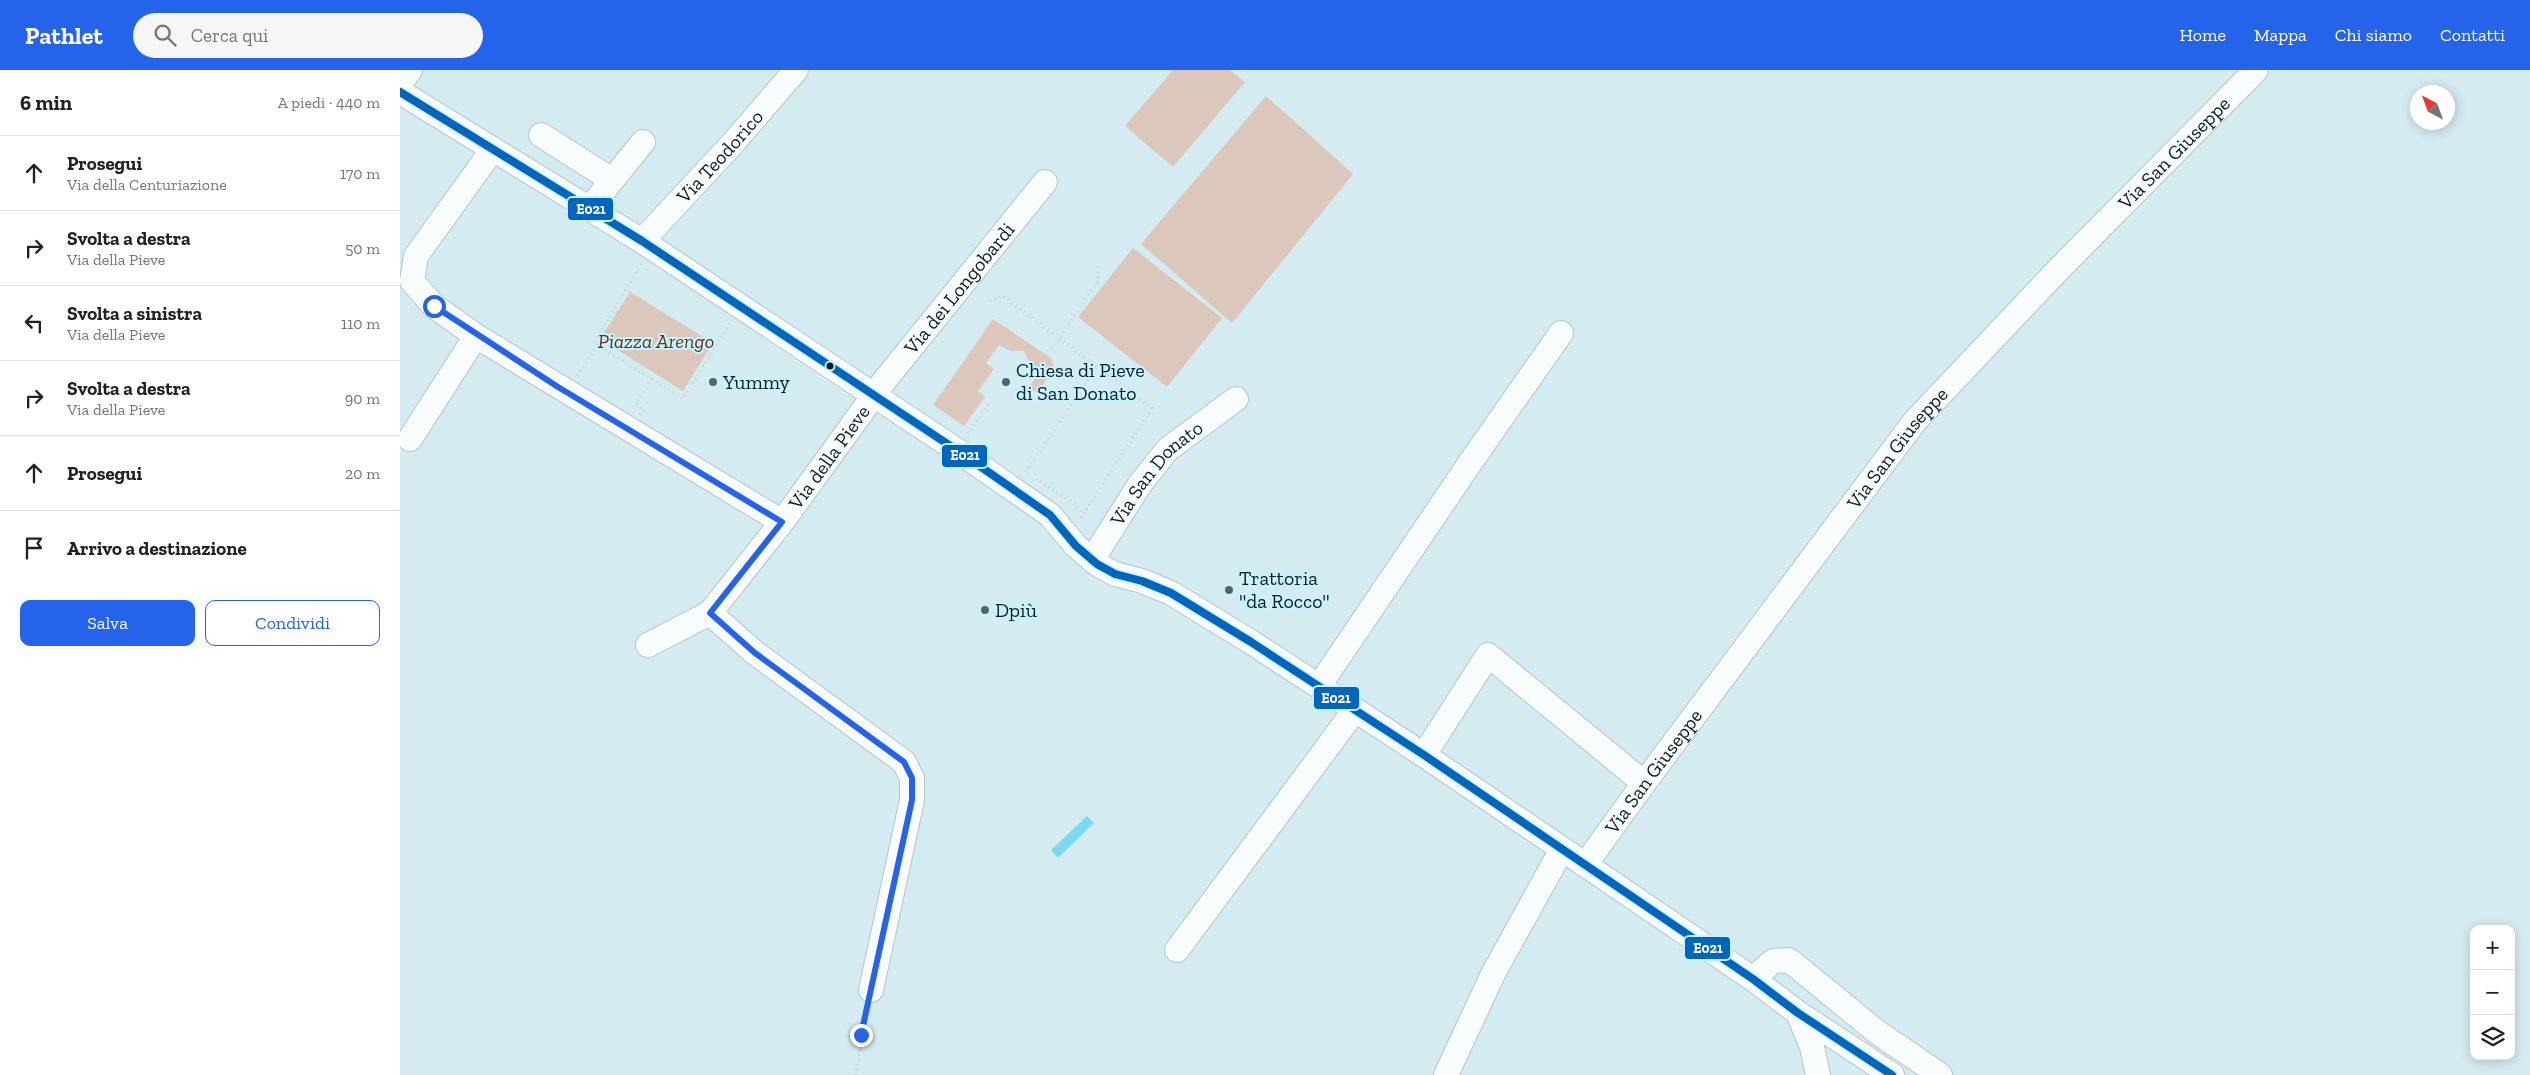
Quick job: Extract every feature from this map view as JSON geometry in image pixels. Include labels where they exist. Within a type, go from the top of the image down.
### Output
[{"type":"street","points":[[400,84],[410,70]]},
{"type":"street","name":"Via Teodorico","points":[[643,251],[796,70]]},
{"type":"street","name":"Via San Giuseppe","points":[[1586,865],[1644,783],[1915,421],[2059,269],[2256,70]]},
{"type":"street","points":[[400,92],[589,209],[643,251],[874,396],[1050,515],[1092,560],[1115,574],[1142,580],[1170,593],[1319,686],[1424,755],[1753,979],[1798,1013],[1892,1075]]},
{"type":"street","points":[[540,135],[612,180]]},
{"type":"street","points":[[589,209],[643,142]]},
{"type":"street","points":[[493,149],[416,256],[412,281],[434,306],[476,336],[782,522]]},
{"type":"street","name":"Via dei Longobardi","points":[[874,396],[1044,182]]},
{"type":"street","points":[[1319,686],[1472,460],[1561,333]]},
{"type":"street","points":[[410,438],[476,336]]},
{"type":"street","name":"Via della Pieve","points":[[648,645],[710,613],[782,522],[874,396]]},
{"type":"street","name":"Via San Donato","points":[[1092,560],[1140,484],[1168,449],[1236,400]]},
{"type":"street","points":[[710,613],[755,653],[904,762],[912,778],[912,800],[871,990]]},
{"type":"street","points":[[1424,755],[1488,655],[1644,783]]},
{"type":"street","points":[[1177,950],[1355,710]]},
{"type":"street","points":[[1446,1075],[1493,974],[1562,849]]},
{"type":"street","points":[[1753,979],[1773,960],[1789,960],[1877,1032],[1940,1075]]},
{"type":"street","points":[[1798,1013],[1812,1047],[1818,1075]]},
{"type":"street","points":[[1842,1042],[1866,1075]]},
{"type":"path","points":[[643,251],[594,343],[682,399],[732,320]]},
{"type":"path","points":[[1052,349],[1098,281],[1098,265]]},
{"type":"path","points":[[990,301],[1003,296],[1096,368],[1152,408],[1079,522]]},
{"type":"path","points":[[573,383],[598,345]]},
{"type":"path","points":[[1026,472],[1096,368]]},
{"type":"path","points":[[636,422],[644,410],[636,404],[652,379]]},
{"type":"path","points":[[968,434],[990,402]]},
{"type":"path","points":[[856,1075],[871,990]]},
{"type":"green space","points":[[1173,70],[1230,70],[1245,82],[1173,167],[1125,126]]},
{"type":"green space","points":[[1266,96],[1353,174],[1232,323],[1141,244]]},
{"type":"green space","points":[[1133,248],[1222,318],[1167,387],[1078,317]]},
{"type":"green space","name":"Piazza Arengo","points":[[630,292],[713,343],[683,391],[600,339]]},
{"type":"green space","points":[[993,319],[1051,358],[1054,367],[1038,393],[1029,388],[1040,369],[1030,363],[1024,351],[1011,351],[999,345],[986,363],[994,369],[978,391],[985,397],[964,426],[933,405]]},
{"type":"water","points":[[1087,816],[1094,823],[1058,858],[1051,850]]},
{"type":"transit line","name":"E021","points":[[400,92],[642,241],[958,451],[1050,515],[1076,546],[1097,564],[1115,574],[1142,581],[1171,593],[1251,642],[1424,755],[1753,979],[1798,1013],[1892,1075]]},
{"type":"place","name":"Yummy","points":[[713,382]]},
{"type":"place","name":"Chiesa di Pieve di San Donato","points":[[1006,382]]},
{"type":"place","name":"Trattoria \"da Rocco\"","points":[[1229,590]]},
{"type":"place","name":"Dpiù","points":[[985,610]]},
{"type":"route","points":[[434,306],[476,336],[558,387],[782,522],[710,613],[755,653],[904,762],[912,778],[912,800],[861,1035]]}]
